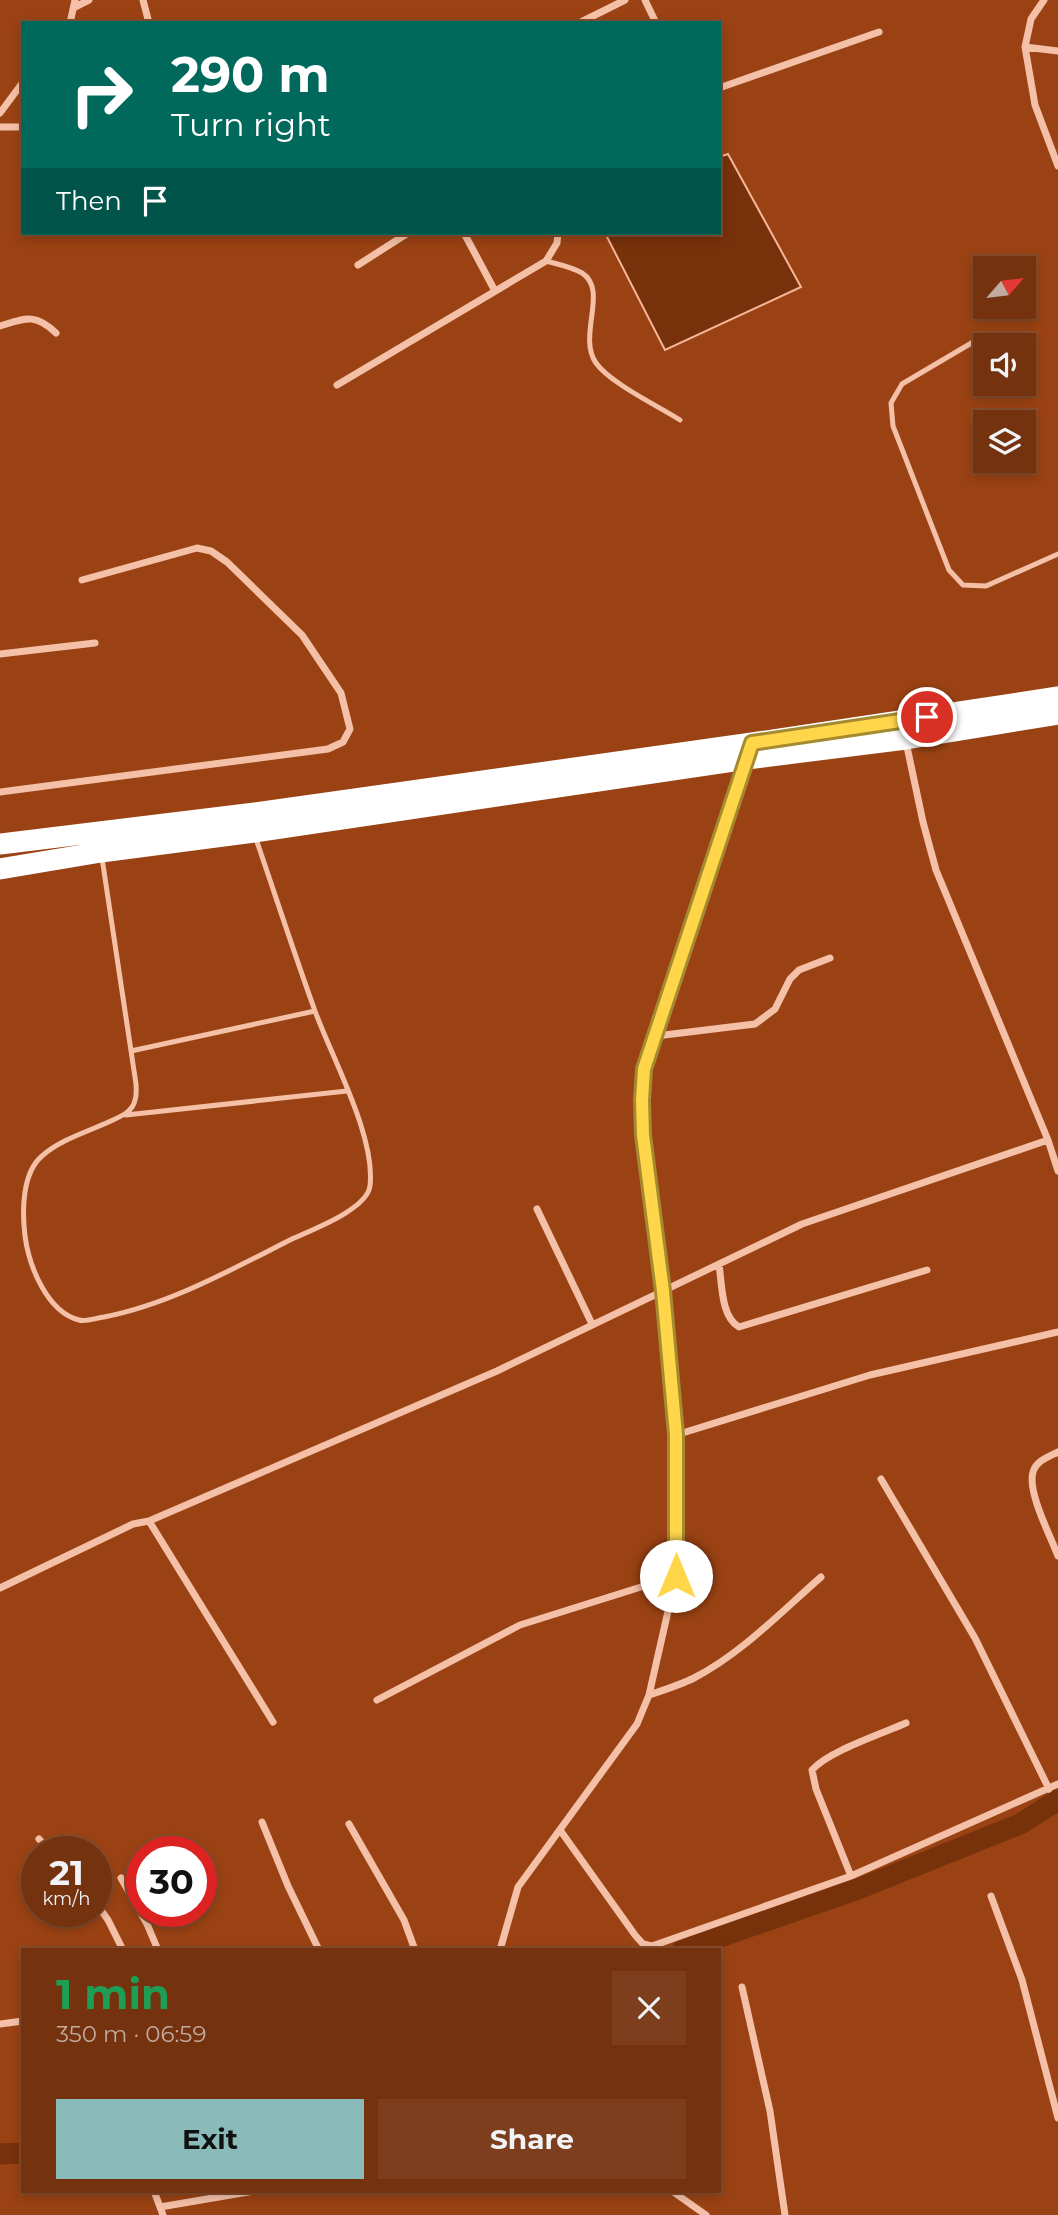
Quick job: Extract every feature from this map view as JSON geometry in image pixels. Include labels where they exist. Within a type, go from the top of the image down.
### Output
[{"type":"highway","points":[[903,730],[1058,697]]},
{"type":"highway","points":[[0,844],[903,730],[1058,714]]},
{"type":"highway","points":[[0,869],[102,852],[254,832],[750,751]]},
{"type":"street","points":[[70,21],[75,3],[89,0]]},
{"type":"street","points":[[143,0],[148,21]]},
{"type":"street","points":[[583,21],[625,0]]},
{"type":"street","points":[[645,0],[655,21]]},
{"type":"street","points":[[1044,0],[1031,19],[1025,47],[1035,105],[1058,166]]},
{"type":"street","points":[[721,87],[879,32]]},
{"type":"street","points":[[1025,47],[1058,51]]},
{"type":"street","points":[[0,113],[21,85]]},
{"type":"street","points":[[0,127],[21,127]]},
{"type":"street","points":[[359,265],[405,235]]},
{"type":"street","points":[[465,235],[495,291]]},
{"type":"street","points":[[337,385],[546,261],[557,243],[558,235]]},
{"type":"street","points":[[0,326],[31,319],[44,321],[56,333]]},
{"type":"street","points":[[0,792],[327,749],[344,742],[350,729],[341,693],[302,635],[227,562],[211,551],[197,548],[82,580]]},
{"type":"street","points":[[0,654],[95,643]]},
{"type":"street","points":[[903,730],[936,870],[1048,1140],[1058,1171]]},
{"type":"street","points":[[501,1948],[518,1887],[637,1724],[649,1695],[676,1576],[676,1435],[663,1291],[643,1135],[644,1069],[750,751]]},
{"type":"street","points":[[656,1036],[755,1024],[775,1009],[790,979],[799,970],[830,958]]},
{"type":"street","points":[[0,1588],[133,1524],[149,1521],[497,1371],[802,1224],[1048,1140]]},
{"type":"street","points":[[537,1209],[592,1324]]},
{"type":"street","points":[[719,1264],[727,1313],[732,1323],[739,1327],[927,1270]]},
{"type":"street","points":[[676,1435],[870,1375],[1058,1332]]},
{"type":"street","points":[[1058,1452],[1042,1459],[1033,1471],[1033,1489],[1058,1556]]},
{"type":"street","points":[[881,1479],[975,1638],[1049,1789]]},
{"type":"street","points":[[149,1521],[273,1722]]},
{"type":"street","points":[[377,1700],[520,1625],[676,1576]]},
{"type":"street","points":[[649,1695],[694,1678],[725,1657],[751,1639],[821,1577]]},
{"type":"street","points":[[851,1876],[816,1789],[813,1770],[818,1763],[835,1754],[906,1723]]},
{"type":"street","points":[[560,1830],[635,1936],[643,1944],[652,1946],[851,1876],[1058,1784]]},
{"type":"street","points":[[262,1822],[288,1886],[318,1948]]},
{"type":"street","points":[[349,1824],[404,1920],[414,1948]]},
{"type":"street","points":[[121,1878],[157,1948]]},
{"type":"street","points":[[991,1896],[1021,1980],[1058,2118]]},
{"type":"street","points":[[112,1927],[122,1948]]},
{"type":"street","points":[[742,1987],[770,2111],[785,2215]]},
{"type":"street","points":[[0,2024],[21,2021]]},
{"type":"street","points":[[155,2193],[161,2211],[245,2193]]},
{"type":"street","points":[[676,2193],[706,2215]]},
{"type":"lane","points":[[546,261],[582,273],[592,282],[594,296],[588,348],[595,362],[606,374],[680,420]]},
{"type":"lane","points":[[973,342],[902,384],[891,402],[892,426],[949,570],[963,585],[986,586],[1058,554]]},
{"type":"lane","points":[[98,831],[136,1084],[135,1102],[125,1115]]},
{"type":"lane","points":[[254,832],[315,1011],[347,1091],[366,1140],[371,1169],[370,1190],[359,1203],[337,1217],[196,1286],[122,1313],[81,1321],[61,1313],[49,1300],[33,1263],[26,1238],[23,1210],[30,1173],[41,1156],[125,1115],[347,1091]]},
{"type":"lane","points":[[131,1051],[315,1011]]},
{"type":"shaded area","points":[[728,154],[801,287],[665,350],[606,235],[721,235],[721,156]]},
{"type":"waterway","points":[[688,1948],[858,1889],[1020,1824],[1058,1800]]},
{"type":"waterway","points":[[0,2154],[21,2153]]},
{"type":"route","points":[[676,1576],[676,1435],[663,1291],[643,1135],[644,1069],[752,743],[927,717]]}]
